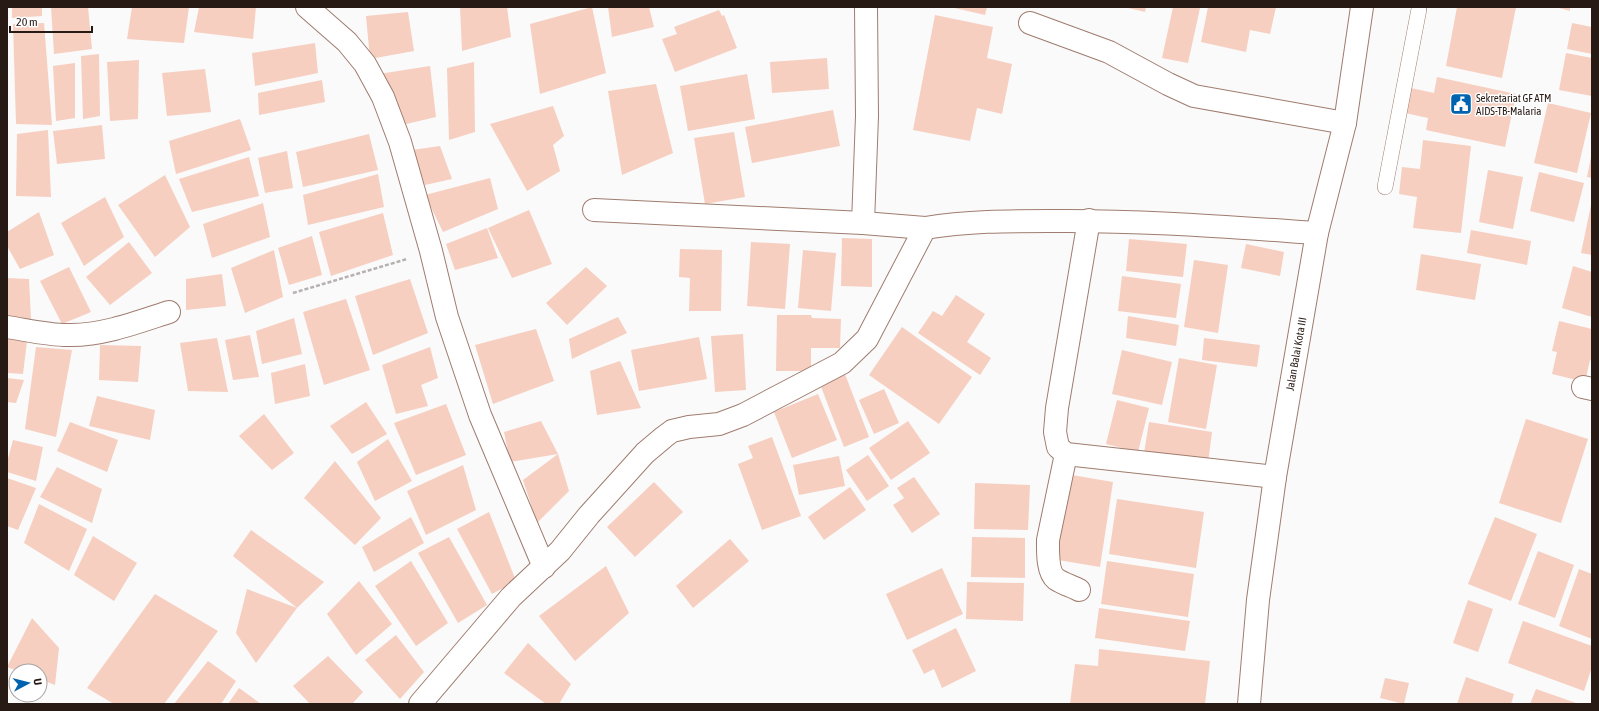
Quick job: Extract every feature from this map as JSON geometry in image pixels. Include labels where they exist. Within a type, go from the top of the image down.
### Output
[{"type":"street","points":[[307,7],[352,48],[365,64],[383,97],[400,142],[431,251],[447,317],[480,415],[544,567]]},
{"type":"street","points":[[863,223],[866,116],[866,7]]},
{"type":"street","name":"Jalan Balai Kota III","points":[[1249,704],[1258,600],[1275,477],[1317,233],[1345,123],[1362,7]]},
{"type":"street","points":[[1030,23],[1109,52],[1168,84],[1194,96],[1345,123]]},
{"type":"street","points":[[594,210],[863,223],[925,228],[980,221],[1089,220],[1172,223],[1317,233]]},
{"type":"street","points":[[1089,220],[1057,408],[1056,440],[1058,447],[1066,454],[1275,477]]},
{"type":"street","points":[[420,704],[511,597],[560,551],[589,514],[644,453],[672,432],[689,427],[718,424],[743,415],[842,363],[867,339],[925,228]]},
{"type":"street","points":[[7,327],[70,335],[95,333],[169,312]]},
{"type":"street","points":[[1066,454],[1048,540],[1048,549],[1051,572],[1056,578],[1079,590]]},
{"type":"lane","points":[[1385,187],[1417,8]]},
{"type":"path","points":[[293,293],[431,251]]},
{"type":"building","points":[[12,7],[42,7],[42,16],[12,18]]},
{"type":"building","points":[[51,7],[88,7],[92,49],[54,54]]},
{"type":"building","points":[[132,7],[189,7],[184,43],[127,39]]},
{"type":"building","points":[[199,7],[256,7],[253,39],[194,32]]},
{"type":"building","points":[[460,7],[507,7],[511,37],[462,51]]},
{"type":"building","points":[[592,7],[606,73],[540,94],[530,24]]},
{"type":"building","points":[[608,7],[649,7],[654,27],[612,37]]},
{"type":"building","points":[[950,7],[987,7],[985,15]]},
{"type":"building","points":[[1124,7],[1146,7],[1145,12]]},
{"type":"building","points":[[1173,7],[1200,8],[1188,63],[1162,58]]},
{"type":"building","points":[[1208,7],[1276,7],[1270,34],[1250,30],[1246,52],[1201,42]]},
{"type":"building","points":[[1457,7],[1516,7],[1502,78],[1446,66]]},
{"type":"building","points":[[1555,7],[1570,7],[1570,11]]},
{"type":"building","points":[[719,10],[722,16],[724,15],[737,48],[675,72],[662,39],[677,34],[674,27]]},
{"type":"building","points":[[408,12],[414,51],[370,59],[366,16]]},
{"type":"building","points":[[935,15],[993,27],[987,58],[1012,64],[1002,114],[977,108],[970,141],[913,130]]},
{"type":"building","points":[[44,23],[52,125],[16,124],[13,24]]},
{"type":"building","points":[[1572,23],[1592,27],[1592,54],[1567,49]]},
{"type":"building","points":[[315,43],[318,73],[255,86],[252,53]]},
{"type":"building","points":[[1566,53],[1592,58],[1592,96],[1559,90]]},
{"type":"building","points":[[99,54],[100,116],[83,119],[81,56]]},
{"type":"building","points":[[827,58],[829,89],[772,93],[770,62]]},
{"type":"building","points":[[139,60],[138,119],[110,121],[107,62]]},
{"type":"building","points":[[474,62],[475,132],[449,140],[447,68]]},
{"type":"building","points":[[75,63],[75,118],[56,121],[53,66]]},
{"type":"building","points":[[430,66],[436,117],[402,125],[379,74]]},
{"type":"building","points":[[205,69],[211,112],[167,116],[162,73]]},
{"type":"building","points":[[747,74],[755,119],[688,131],[680,86]]},
{"type":"building","name":"Sekretariat GF ATM AIDS-TB-Malaria","points":[[1437,77],[1516,94],[1505,147],[1426,130],[1428,118],[1405,113],[1411,88],[1434,93]]},
{"type":"building","points":[[322,80],[325,102],[259,115],[258,93]]},
{"type":"building","points":[[656,84],[673,153],[622,175],[608,91]]},
{"type":"building","points":[[1548,103],[1591,113],[1577,173],[1534,163]]},
{"type":"building","points":[[553,106],[564,136],[553,145],[560,171],[527,191],[490,124]]},
{"type":"building","points":[[833,110],[840,146],[752,163],[745,127]]},
{"type":"building","points":[[240,119],[251,150],[176,174],[169,141]]},
{"type":"building","points":[[102,125],[105,159],[57,164],[53,131]]},
{"type":"building","points":[[48,130],[51,197],[16,196],[17,134]]},
{"type":"building","points":[[734,132],[745,197],[705,204],[694,138]]},
{"type":"building","points":[[369,134],[378,170],[303,187],[296,152]]},
{"type":"building","points":[[1423,140],[1471,146],[1461,233],[1413,228],[1417,197],[1399,194],[1402,167],[1420,169]]},
{"type":"building","points":[[440,146],[452,179],[425,185],[412,150]]},
{"type":"building","points":[[287,151],[293,188],[265,193],[258,158]]},
{"type":"building","points":[[249,157],[259,196],[192,212],[179,179]]},
{"type":"building","points":[[1592,157],[1592,178],[1587,177]]},
{"type":"building","points":[[1488,170],[1523,177],[1513,229],[1479,222]]},
{"type":"building","points":[[1539,172],[1584,183],[1574,222],[1530,211]]},
{"type":"building","points":[[378,174],[384,207],[308,225],[303,195]]},
{"type":"building","points":[[165,175],[190,227],[155,257],[118,205]]},
{"type":"building","points":[[490,178],[498,209],[443,232],[425,195]]},
{"type":"building","points":[[105,197],[124,237],[84,266],[61,223]]},
{"type":"building","points":[[263,203],[270,237],[212,258],[203,224]]},
{"type":"building","points":[[1592,205],[1592,255],[1581,253]]},
{"type":"building","points":[[529,210],[552,264],[512,278],[488,228]]},
{"type":"building","points":[[39,212],[54,255],[20,269],[7,246],[7,232]]},
{"type":"building","points":[[383,213],[393,255],[331,276],[319,232]]},
{"type":"building","points":[[487,228],[498,258],[455,270],[446,244]]},
{"type":"building","points":[[1471,230],[1531,241],[1527,265],[1467,253]]},
{"type":"building","points":[[312,236],[322,275],[289,285],[278,248]]},
{"type":"building","points":[[842,238],[872,239],[872,287],[841,286]]},
{"type":"building","points":[[1129,239],[1187,244],[1183,277],[1126,271]]},
{"type":"building","points":[[129,242],[152,273],[110,305],[86,277]]},
{"type":"building","points":[[751,242],[790,244],[785,309],[747,306]]},
{"type":"building","points":[[1246,244],[1284,252],[1280,276],[1241,268]]},
{"type":"building","points":[[680,249],[722,250],[721,311],[689,311],[690,278],[679,277]]},
{"type":"building","points":[[274,250],[283,297],[245,313],[231,268]]},
{"type":"building","points":[[803,250],[836,253],[831,311],[798,308]]},
{"type":"building","points":[[1421,254],[1481,264],[1475,300],[1416,290]]},
{"type":"building","points":[[1194,260],[1228,265],[1218,333],[1184,327]]},
{"type":"building","points":[[1573,266],[1592,272],[1592,317],[1562,308]]},
{"type":"building","points":[[69,267],[91,312],[62,324],[40,281]]},
{"type":"building","points":[[586,267],[607,286],[567,325],[546,303]]},
{"type":"building","points":[[222,274],[226,306],[186,310],[186,279]]},
{"type":"building","points":[[1122,276],[1181,284],[1176,318],[1118,311]]},
{"type":"building","points":[[7,278],[29,279],[31,319],[7,317]]},
{"type":"building","points":[[410,279],[428,333],[373,355],[355,296]]},
{"type":"building","points":[[956,295],[985,314],[967,342],[991,358],[980,375],[918,333],[933,311],[942,316]]},
{"type":"building","points":[[346,299],[370,370],[324,385],[303,312]]},
{"type":"building","points":[[777,315],[811,315],[812,318],[841,319],[840,348],[811,348],[811,371],[776,371]]},
{"type":"building","points":[[1128,316],[1179,325],[1176,346],[1126,338]]},
{"type":"building","points":[[618,317],[627,333],[572,359],[569,339]]},
{"type":"building","points":[[294,318],[302,354],[262,364],[256,331]]},
{"type":"building","points":[[1559,321],[1592,329],[1592,361],[1590,360],[1585,382],[1552,374],[1557,352],[1552,351]]},
{"type":"building","points":[[902,327],[972,377],[939,424],[869,375]]},
{"type":"building","points":[[536,329],[554,381],[493,404],[475,345]]},
{"type":"building","points":[[743,334],[746,390],[715,392],[711,336]]},
{"type":"building","points":[[250,335],[259,377],[233,380],[225,340]]},
{"type":"building","points":[[699,337],[707,379],[639,391],[631,350]]},
{"type":"building","points":[[7,338],[27,341],[23,374],[7,373]]},
{"type":"building","points":[[217,338],[228,392],[188,391],[180,343]]},
{"type":"building","points":[[1204,338],[1260,345],[1257,367],[1202,360]]},
{"type":"building","points":[[100,345],[141,346],[138,382],[99,380]]},
{"type":"building","points":[[36,347],[72,350],[56,437],[25,429]]},
{"type":"building","points":[[430,347],[438,378],[421,385],[428,406],[396,414],[382,365]]},
{"type":"building","points":[[1122,350],[1172,362],[1162,405],[1112,394]]},
{"type":"building","points":[[1179,358],[1217,365],[1206,429],[1168,422]]},
{"type":"building","points":[[620,361],[641,408],[597,415],[590,371]]},
{"type":"building","points":[[305,364],[310,396],[275,404],[271,373]]},
{"type":"building","points":[[845,374],[869,437],[844,447],[820,384]]},
{"type":"building","points":[[7,378],[24,380],[16,403],[7,402]]},
{"type":"building","points":[[884,389],[899,423],[874,434],[859,400]]},
{"type":"building","points":[[818,394],[837,440],[792,458],[774,412]]},
{"type":"building","points":[[97,396],[155,410],[150,440],[89,426]]},
{"type":"building","points":[[1117,400],[1149,408],[1138,452],[1106,444]]},
{"type":"building","points":[[366,402],[387,434],[352,454],[330,426]]},
{"type":"building","points":[[446,404],[466,455],[416,475],[394,423]]},
{"type":"building","points":[[264,414],[294,453],[272,470],[239,436]]},
{"type":"building","points":[[1526,419],[1588,439],[1561,523],[1499,503]]},
{"type":"building","points":[[541,421],[558,454],[510,462],[504,432]]},
{"type":"building","points":[[908,421],[930,453],[891,480],[869,448]]},
{"type":"building","points":[[70,422],[118,440],[107,472],[57,451]]},
{"type":"building","points":[[1149,422],[1212,432],[1208,463],[1144,453]]},
{"type":"building","points":[[772,437],[801,516],[762,530],[738,464],[753,458],[748,446]]},
{"type":"building","points":[[388,439],[412,481],[375,501],[357,462]]},
{"type":"building","points":[[13,440],[43,447],[36,481],[7,472],[7,462]]},
{"type":"building","points":[[558,454],[569,491],[537,523],[523,480]]},
{"type":"building","points":[[868,455],[889,486],[867,501],[846,470]]},
{"type":"building","points":[[839,456],[845,486],[799,495],[793,465]]},
{"type":"building","points":[[335,461],[381,518],[355,545],[304,498]]},
{"type":"building","points":[[463,465],[476,510],[426,535],[407,491]]},
{"type":"building","points":[[57,467],[102,489],[92,523],[40,497]]},
{"type":"building","points":[[1066,474],[1113,482],[1100,567],[1052,559]]},
{"type":"building","points":[[914,477],[940,514],[912,533],[893,505],[904,498],[897,488]]},
{"type":"building","points":[[7,478],[36,488],[18,530],[7,526]]},
{"type":"building","points":[[654,482],[683,512],[635,557],[607,527]]},
{"type":"building","points":[[975,483],[1030,485],[1028,530],[974,529]]},
{"type":"building","points":[[850,487],[866,510],[824,540],[808,517]]},
{"type":"building","points":[[1117,499],[1204,512],[1196,568],[1109,554]]},
{"type":"building","points":[[39,504],[87,529],[69,571],[24,543]]},
{"type":"building","points":[[489,512],[516,581],[492,594],[457,529]]},
{"type":"building","points":[[411,517],[424,543],[374,572],[362,547]]},
{"type":"building","points":[[1495,517],[1537,534],[1511,601],[1468,584]]},
{"type":"building","points":[[251,530],[324,582],[297,608],[233,556]]},
{"type":"building","points":[[93,536],[137,563],[114,601],[74,575]]},
{"type":"building","points":[[449,537],[487,605],[458,623],[418,553]]},
{"type":"building","points":[[972,537],[1025,538],[1025,578],[971,577]]},
{"type":"building","points":[[730,539],[749,561],[693,608],[676,586]]},
{"type":"building","points":[[1538,551],[1574,565],[1555,618],[1518,604]]},
{"type":"building","points":[[411,561],[448,623],[416,646],[375,586]]},
{"type":"building","points":[[1107,561],[1194,574],[1188,617],[1101,604]]},
{"type":"building","points":[[606,566],[629,613],[575,661],[539,616]]},
{"type":"building","points":[[942,568],[963,614],[907,640],[886,594]]},
{"type":"building","points":[[1579,569],[1592,574],[1592,639],[1559,626]]},
{"type":"building","points":[[359,581],[392,624],[356,655],[327,614]]},
{"type":"building","points":[[967,582],[1024,583],[1023,621],[966,619]]},
{"type":"building","points":[[247,589],[297,608],[256,663],[236,633]]},
{"type":"building","points":[[155,594],[218,631],[164,704],[114,704],[87,688]]},
{"type":"building","points":[[1468,600],[1493,609],[1478,652],[1453,643]]},
{"type":"building","points":[[1099,608],[1190,621],[1185,651],[1095,638]]},
{"type":"building","points":[[32,618],[59,648],[55,685],[48,682],[48,663],[9,663]]},
{"type":"building","points":[[1523,621],[1592,646],[1592,667],[1584,691],[1508,663]]},
{"type":"building","points":[[956,628],[976,671],[942,688],[934,669],[924,674],[912,650]]},
{"type":"building","points":[[396,635],[424,672],[400,699],[365,660]]},
{"type":"building","points":[[528,643],[571,684],[559,704],[546,704],[504,673]]},
{"type":"building","points":[[1099,649],[1210,661],[1205,704],[1070,704],[1075,664],[1098,666]]},
{"type":"building","points":[[328,656],[363,692],[352,704],[310,704],[293,686]]},
{"type":"building","points":[[208,661],[236,681],[221,704],[174,704]]},
{"type":"building","points":[[1466,677],[1514,694],[1511,704],[1457,704]]},
{"type":"building","points":[[1385,678],[1409,683],[1404,704],[1380,698]]},
{"type":"building","points":[[239,688],[261,704],[228,704]]},
{"type":"building","points":[[1536,689],[1579,704],[1530,704]]},
{"type":"place","name":"Sekretariat GF ATM AIDS-TB-Malaria","points":[[1461,104]]}]
